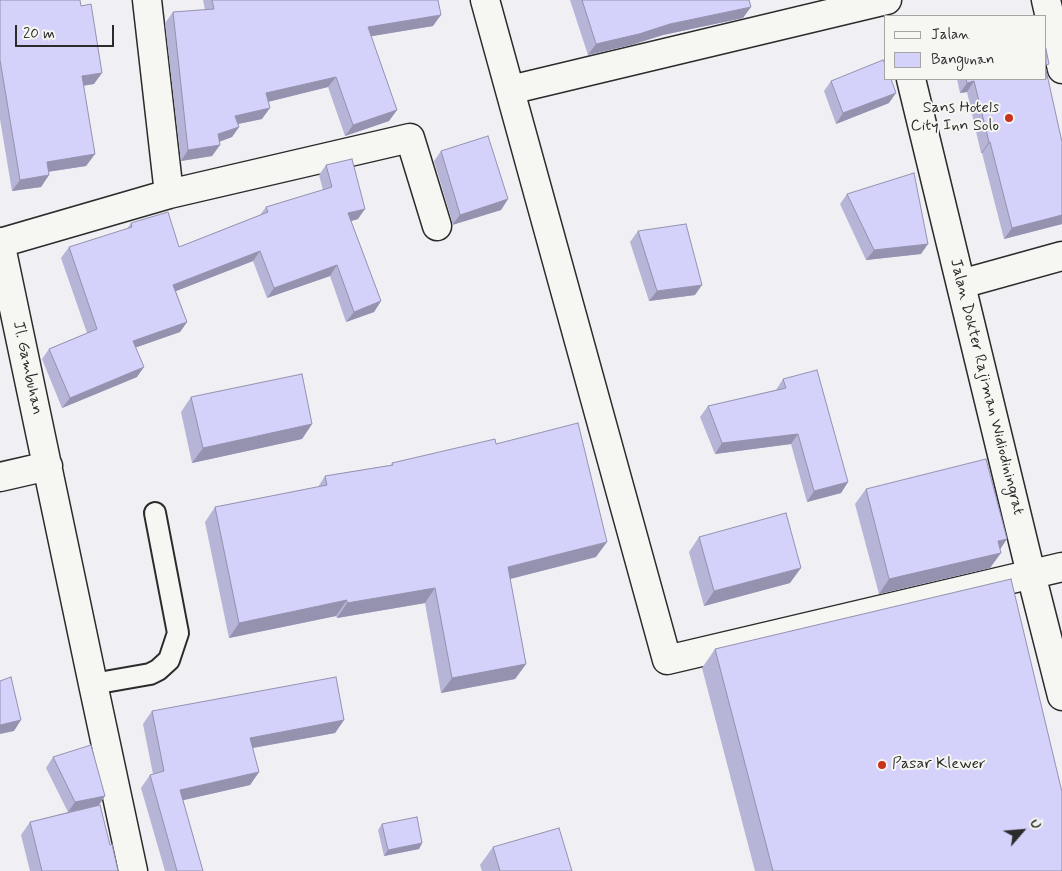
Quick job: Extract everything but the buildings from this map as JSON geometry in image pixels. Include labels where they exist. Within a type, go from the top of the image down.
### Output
[{"type":"street","points":[[147,0],[169,194]]},
{"type":"street","points":[[485,0],[667,660],[1062,567]]},
{"type":"street","points":[[510,90],[887,0]]},
{"type":"street","points":[[892,0],[896,15]]},
{"type":"street","points":[[1046,0],[1062,69]]},
{"type":"street","name":"Jalan Dokter Rajiman Widiodiningrat","points":[[911,80],[1062,696]]},
{"type":"street","points":[[0,243],[169,194],[410,138],[437,226]]},
{"type":"street","name":"Jl. Gambuhan","points":[[0,243],[134,871]]},
{"type":"street","points":[[961,284],[1062,256]]},
{"type":"street","points":[[0,477],[48,466]]},
{"type":"lane","points":[[93,684],[150,674],[158,670],[169,660],[178,633],[155,513]]},
{"type":"place","name":"Sans Hotels City Inn Solo","points":[[1009,118]]},
{"type":"place","name":"Pasar Klewer","points":[[882,765]]}]
